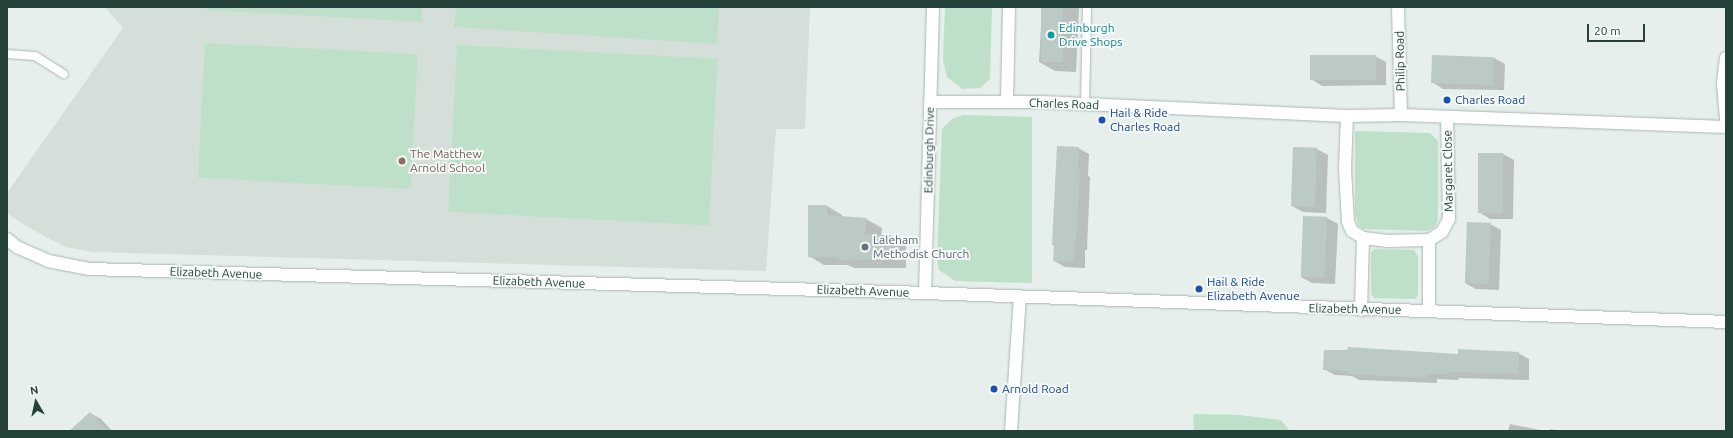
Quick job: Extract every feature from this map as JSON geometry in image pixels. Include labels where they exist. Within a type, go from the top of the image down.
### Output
[{"type":"street","name":"Edinburgh Drive","points":[[925,293],[933,7]]},
{"type":"street","points":[[1007,102],[1009,7]]},
{"type":"street","name":"Philip Road","points":[[1398,7],[1401,115]]},
{"type":"street","points":[[1726,58],[1723,84],[1726,118]]},
{"type":"street","name":"Charles Road","points":[[930,102],[1085,104],[1348,116],[1401,115],[1726,127]]},
{"type":"street","points":[[1348,116],[1345,169],[1345,208],[1348,222],[1352,231],[1362,238],[1386,241],[1429,240],[1429,311]]},
{"type":"street","name":"Margaret Close","points":[[1429,240],[1442,232],[1449,219],[1447,117]]},
{"type":"street","points":[[1362,238],[1362,310]]},
{"type":"street","name":"Elizabeth Avenue","points":[[7,239],[17,247],[48,261],[89,269],[925,293],[1726,322]]},
{"type":"street","points":[[1011,431],[1020,297]]},
{"type":"lane","points":[[1085,104],[1087,7]]},
{"type":"lane","points":[[7,54],[35,56],[64,74]]},
{"type":"shaded area","name":"The Matthew Arnold School","points":[[105,7],[810,7],[805,129],[776,129],[766,271],[93,252],[65,247],[24,225],[7,213],[7,193],[123,28]]},
{"type":"green space","points":[[208,7],[422,7],[422,22],[207,10]]},
{"type":"green space","points":[[456,7],[719,7],[717,44],[454,27]]},
{"type":"green space","points":[[945,7],[992,7],[990,79],[980,88],[962,89],[947,77],[943,60]]},
{"type":"green space","points":[[205,43],[418,54],[411,189],[198,178]]},
{"type":"green space","points":[[457,45],[718,59],[709,225],[448,212]]},
{"type":"green space","points":[[963,115],[1032,117],[1032,283],[955,281],[939,270],[937,259],[942,129],[952,119]]},
{"type":"green space","points":[[1355,131],[1430,133],[1438,141],[1438,219],[1435,227],[1427,231],[1363,229],[1358,224],[1355,214]]},
{"type":"green space","points":[[1374,249],[1414,250],[1418,256],[1418,295],[1416,299],[1374,298],[1371,294],[1371,253]]},
{"type":"green space","points":[[1193,414],[1239,415],[1281,420],[1290,431],[1194,431]]},
{"type":"building","name":"Edinburgh Drive Shops","points":[[1041,7],[1063,7],[1063,62],[1041,62]]},
{"type":"building","points":[[1310,55],[1376,55],[1376,80],[1310,80]]},
{"type":"building","points":[[1432,55],[1494,57],[1493,85],[1431,83]]},
{"type":"building","points":[[1057,146],[1079,147],[1078,170],[1080,170],[1074,262],[1053,261],[1054,245],[1052,245]]},
{"type":"building","points":[[1293,147],[1317,148],[1315,207],[1291,206]]},
{"type":"building","points":[[1478,153],[1503,153],[1503,213],[1478,213]]},
{"type":"building","points":[[808,205],[827,205],[827,215],[867,218],[865,235],[891,235],[891,259],[838,260],[838,257],[808,257]]},
{"type":"building","points":[[1303,216],[1327,217],[1325,278],[1301,277]]},
{"type":"building","points":[[1467,222],[1491,223],[1489,284],[1465,283]]},
{"type":"building","points":[[1348,347],[1458,354],[1458,349],[1519,352],[1518,374],[1448,372],[1448,374],[1426,374],[1426,378],[1347,374],[1347,371],[1323,370],[1324,350],[1347,350]]},
{"type":"building","points":[[90,412],[108,431],[69,431]]},
{"type":"place","name":"Edinburgh Drive Shops","points":[[1051,35]]},
{"type":"place","name":"Charles Road","points":[[1447,100]]},
{"type":"place","name":"Hail & Ride Charles Road","points":[[1102,120]]},
{"type":"place","name":"The Matthew Arnold School","points":[[402,161]]},
{"type":"place","name":"Laleham Methodist Church","points":[[865,247]]},
{"type":"place","name":"Hail & Ride Elizabeth Avenue","points":[[1199,289]]},
{"type":"place","name":"Arnold Road","points":[[994,389]]}]
